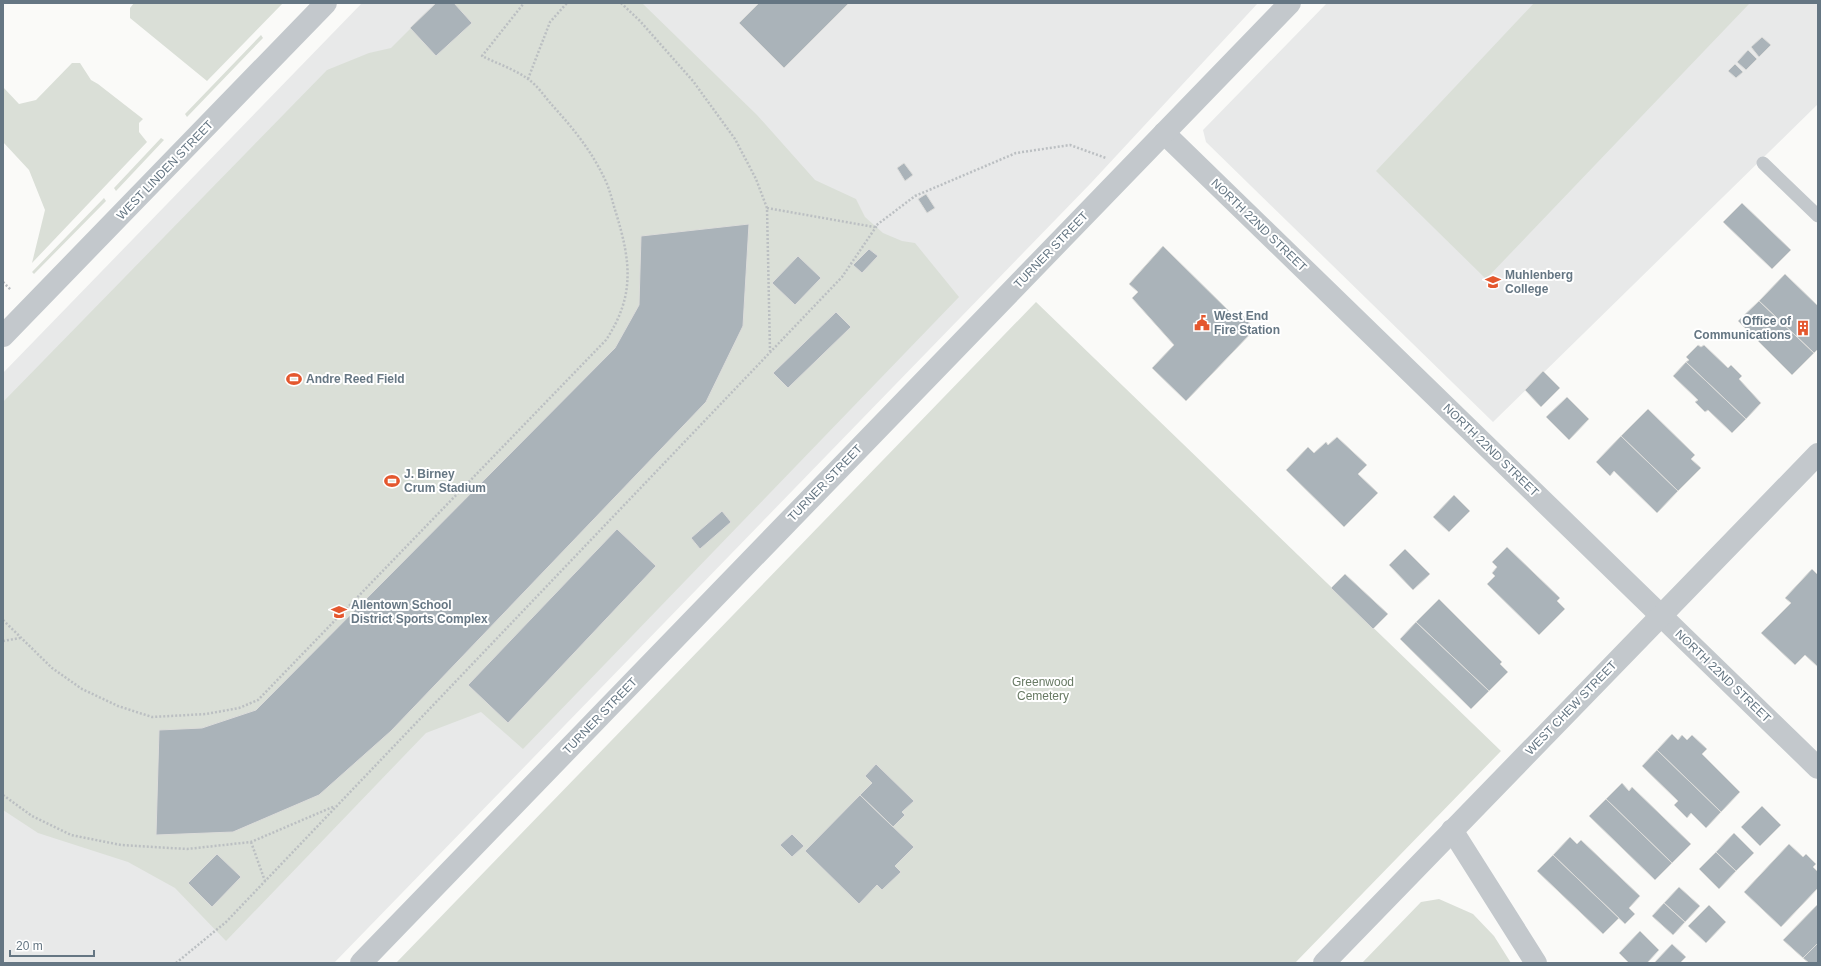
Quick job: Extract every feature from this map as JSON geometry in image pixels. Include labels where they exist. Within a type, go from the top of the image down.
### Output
[{"type":"street","name":"WEST LINDEN STREET","points":[[3,336],[326,3]]},
{"type":"street","name":"TURNER STREET","points":[[361,963],[1290,3]]},
{"type":"street","name":"NORTH 22ND STREET","points":[[1164,133],[1818,768]]},
{"type":"street","name":"WEST CHEW STREET","points":[[1324,963],[1818,454]]},
{"type":"street","points":[[1452,830],[1536,963]]},
{"type":"lane","points":[[1763,163],[1818,216]]},
{"type":"path","points":[[3,620],[52,668],[82,689],[118,706],[152,717],[206,714],[239,708],[258,700],[606,340],[615,327],[623,308],[627,290],[627,264],[624,239],[608,185],[585,143],[565,118],[528,79],[482,56],[524,3]]},
{"type":"path","points":[[528,79],[550,22],[567,3]]},
{"type":"path","points":[[621,3],[640,21],[693,80],[730,132],[756,179],[767,208],[770,351]]},
{"type":"path","points":[[767,208],[874,227],[915,196],[1016,153],[1070,145],[1108,158]]},
{"type":"path","points":[[176,963],[226,922],[842,277],[878,224]]},
{"type":"path","points":[[3,641],[20,638]]},
{"type":"path","points":[[3,795],[32,816],[71,835],[121,845],[187,849],[251,842],[337,805]]},
{"type":"path","points":[[251,842],[265,880]]},
{"type":"shaded area","name":"J. Birney Crum Stadium","points":[[362,3],[1258,3],[1091,183],[334,963],[3,963],[3,373]]},
{"type":"shaded area","name":"Muhlenberg College","points":[[1327,3],[1818,3],[1818,104],[1493,422],[1206,142],[1203,130]]},
{"type":"green space","points":[[134,3],[283,3],[207,81],[130,18],[130,8]]},
{"type":"green space","name":"J. Birney Crum Stadium","points":[[436,3],[642,3],[757,115],[815,180],[856,199],[865,217],[883,233],[902,241],[915,243],[959,297],[523,749],[481,712],[426,733],[226,941],[175,888],[128,862],[38,833],[3,810],[3,402],[327,70],[369,53],[391,48]]},
{"type":"green space","points":[[1534,3],[1749,4],[1486,279],[1376,171]]},
{"type":"green space","points":[[261,35],[263,38],[187,117],[185,114]]},
{"type":"green space","points":[[72,63],[80,63],[91,80],[143,119],[139,123],[139,132],[147,142],[32,263],[45,210],[29,170],[3,142],[3,87],[19,104],[36,100]]},
{"type":"green space","points":[[161,138],[164,140],[116,191],[114,188]]},
{"type":"green space","points":[[104,198],[106,201],[34,274],[32,272]]},
{"type":"green space","name":"Greenwood Cemetery","points":[[1036,302],[1501,751],[1295,963],[396,963]]},
{"type":"green space","points":[[1439,899],[1473,914],[1494,936],[1511,963],[1362,963],[1421,902]]},
{"type":"building","points":[[436,3],[454,3],[472,23],[436,56],[410,28]]},
{"type":"building","points":[[759,3],[849,3],[784,68],[739,23]]},
{"type":"building","points":[[1762,37],[1771,45],[1759,57],[1751,47]]},
{"type":"building","points":[[1748,50],[1757,59],[1746,70],[1737,62]]},
{"type":"building","points":[[1735,64],[1743,72],[1736,78],[1728,71]]},
{"type":"building","points":[[904,163],[913,175],[905,181],[897,168]]},
{"type":"building","points":[[926,194],[935,208],[927,213],[918,199]]},
{"type":"building","points":[[1742,203],[1791,250],[1772,269],[1723,222]]},
{"type":"building","points":[[749,224],[743,326],[706,402],[391,731],[319,795],[233,832],[156,835],[159,730],[202,728],[256,710],[615,348],[639,305],[641,236]]},
{"type":"building","name":"West End Fire Station","points":[[1163,246],[1235,317],[1239,312],[1255,329],[1186,401],[1152,368],[1174,345],[1132,298],[1138,292],[1129,284]]},
{"type":"building","points":[[869,249],[878,256],[862,273],[853,265]]},
{"type":"building","points":[[798,256],[821,278],[795,305],[772,283]]},
{"type":"building","name":"Office of Communications","points":[[1785,274],[1818,306],[1818,349],[1814,353],[1759,301]]},
{"type":"building","points":[[1759,301],[1814,353],[1792,375],[1738,321]]},
{"type":"building","points":[[836,312],[851,327],[788,388],[773,373]]},
{"type":"building","points":[[1698,345],[1701,347],[1704,345],[1728,368],[1731,365],[1742,376],[1739,379],[1761,403],[1746,419],[1686,362],[1689,360],[1686,357]]},
{"type":"building","points":[[1686,362],[1746,419],[1732,433],[1708,410],[1705,412],[1695,402],[1698,400],[1673,376]]},
{"type":"building","points":[[1543,371],[1560,388],[1541,407],[1525,390]]},
{"type":"building","points":[[1567,397],[1589,419],[1569,440],[1546,417]]},
{"type":"building","points":[[1648,409],[1695,455],[1691,459],[1701,468],[1678,491],[1621,436]]},
{"type":"building","points":[[1621,436],[1678,491],[1657,513],[1614,471],[1610,476],[1596,462]]},
{"type":"building","points":[[1337,437],[1367,465],[1358,474],[1378,493],[1344,527],[1286,470],[1308,447],[1314,453],[1326,442],[1328,445]]},
{"type":"building","points":[[1454,495],[1470,511],[1449,532],[1433,517]]},
{"type":"building","points":[[722,511],[731,522],[700,549],[691,538]]},
{"type":"building","points":[[617,529],[656,566],[508,723],[468,685]]},
{"type":"building","points":[[1507,547],[1560,598],[1557,601],[1565,609],[1539,635],[1487,584],[1495,576],[1492,573],[1497,567],[1492,562]]},
{"type":"building","points":[[1405,549],[1430,574],[1413,590],[1389,565]]},
{"type":"building","points":[[1812,569],[1817,574],[1818,573],[1818,667],[1805,655],[1795,665],[1761,633],[1791,603],[1785,598]]},
{"type":"building","points":[[1345,574],[1388,614],[1373,629],[1331,588]]},
{"type":"building","points":[[1439,599],[1502,662],[1500,664],[1508,672],[1489,691],[1416,622]]},
{"type":"building","points":[[1416,622],[1489,691],[1471,709],[1400,639]]},
{"type":"building","points":[[1672,734],[1678,740],[1682,735],[1687,740],[1692,735],[1707,749],[1702,754],[1740,792],[1721,812],[1657,750]]},
{"type":"building","points":[[1657,750],[1721,812],[1706,828],[1691,813],[1687,818],[1674,805],[1678,801],[1642,766]]},
{"type":"building","points":[[876,764],[914,801],[902,812],[905,815],[893,827],[860,795],[872,783],[865,776]]},
{"type":"building","points":[[1622,783],[1629,791],[1632,787],[1691,844],[1672,863],[1606,799]]},
{"type":"building","points":[[860,795],[914,847],[895,866],[901,872],[882,890],[877,885],[859,904],[805,851]]},
{"type":"building","points":[[1606,799],[1672,863],[1655,880],[1589,816]]},
{"type":"building","points":[[1762,806],[1781,825],[1760,846],[1741,827]]},
{"type":"building","points":[[1734,833],[1754,853],[1736,871],[1716,852]]},
{"type":"building","points":[[792,834],[804,846],[792,857],[780,845]]},
{"type":"building","points":[[1570,837],[1577,844],[1581,840],[1640,896],[1629,908],[1635,914],[1625,924],[1553,855]]},
{"type":"building","points":[[1789,844],[1803,857],[1806,854],[1816,864],[1813,867],[1818,872],[1818,888],[1781,927],[1744,892]]},
{"type":"building","points":[[1716,852],[1736,871],[1719,889],[1699,869]]},
{"type":"building","points":[[217,854],[241,877],[212,907],[188,883]]},
{"type":"building","points":[[1553,855],[1619,918],[1603,934],[1537,871]]},
{"type":"building","points":[[1679,887],[1700,906],[1685,922],[1664,903]]},
{"type":"building","points":[[1664,903],[1685,922],[1673,935],[1652,916]]},
{"type":"building","points":[[1818,904],[1818,943],[1803,958],[1783,940]]},
{"type":"building","points":[[1709,905],[1726,922],[1706,943],[1688,926]]},
{"type":"building","points":[[1640,931],[1659,950],[1647,963],[1629,963],[1619,953]]},
{"type":"building","points":[[1818,943],[1818,963],[1809,963],[1803,958]]},
{"type":"building","points":[[1672,944],[1686,957],[1680,963],[1654,963]]},
{"type":"place","name":"Muhlenberg College","points":[[1493,282]]},
{"type":"place","name":"West End Fire Station","points":[[1202,323]]},
{"type":"place","name":"Office of Communications","points":[[1803,328]]},
{"type":"place","name":"Andre Reed Field","points":[[294,379]]},
{"type":"place","name":"J. Birney Crum Stadium","points":[[392,481]]},
{"type":"place","name":"Allentown School District Sports Complex","points":[[339,612]]}]
